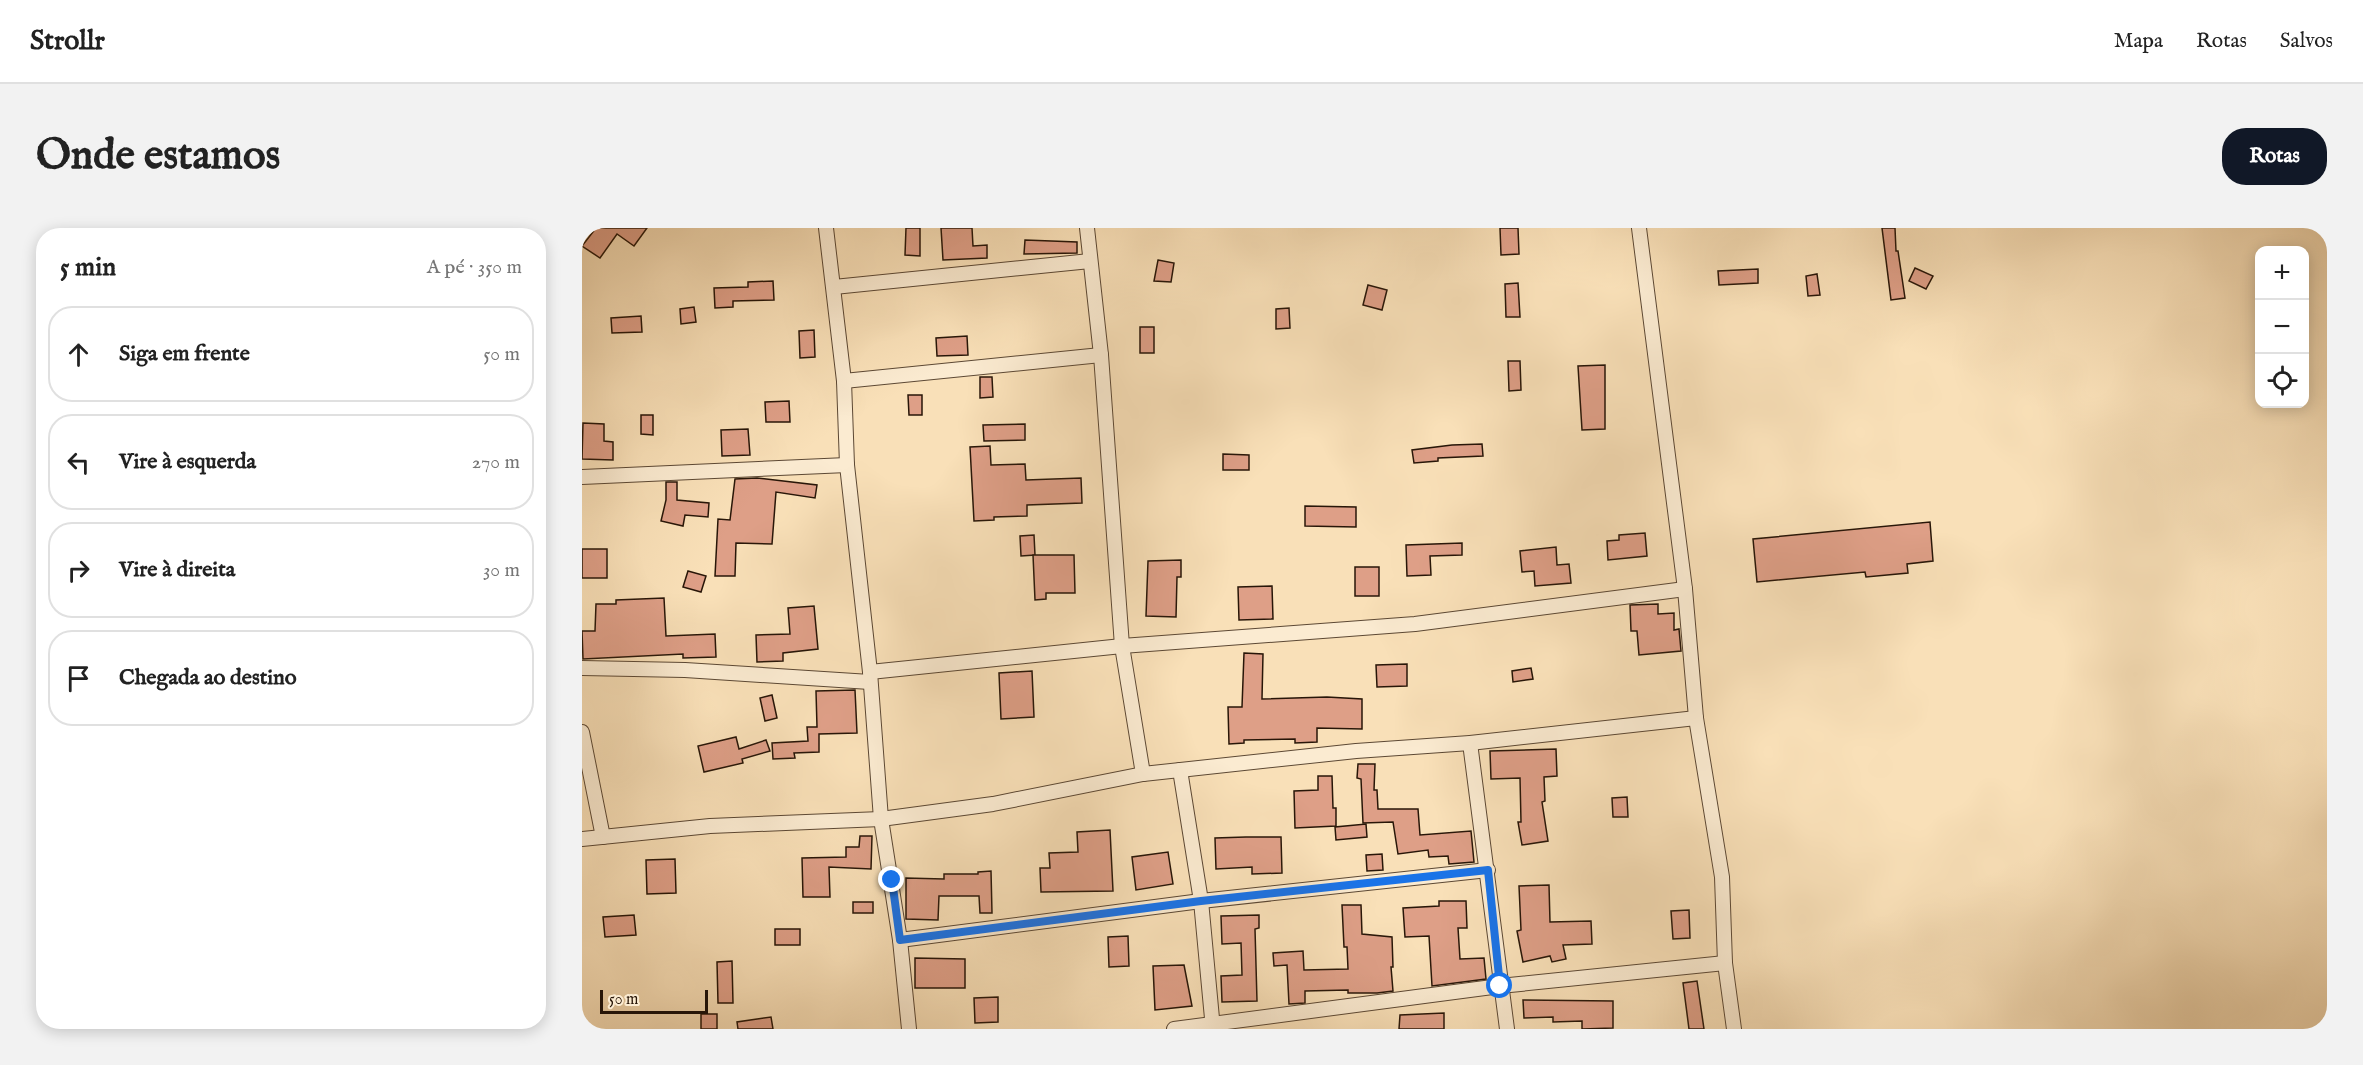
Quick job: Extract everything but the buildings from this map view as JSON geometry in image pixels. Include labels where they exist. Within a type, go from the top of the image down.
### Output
[{"type":"street","points":[[826,228],[844,381],[847,465],[870,677],[881,819],[900,940],[909,1029]]},
{"type":"street","points":[[1088,228],[1101,355],[1122,646],[1143,774]]},
{"type":"street","points":[[1639,228],[1685,590],[1696,718],[1722,877],[1725,963],[1734,1029]]},
{"type":"street","points":[[834,287],[1090,261]]},
{"type":"street","points":[[844,381],[1101,355]]},
{"type":"street","points":[[582,477],[847,465]]},
{"type":"street","points":[[582,668],[870,677],[1122,646],[1415,624],[1685,590]]},
{"type":"street","points":[[582,839],[710,826],[881,819],[993,804],[1143,774],[1356,751],[1470,743],[1696,718]]},
{"type":"street","points":[[582,732],[603,837]]},
{"type":"street","points":[[1470,743],[1507,1029]]},
{"type":"street","points":[[1180,770],[1201,901],[1213,1027]]},
{"type":"street","points":[[900,940],[1201,901],[1488,870]]},
{"type":"street","points":[[1174,1029],[1213,1027],[1500,986],[1725,963]]},
{"type":"route","points":[[892,880],[900,940],[1201,901],[1488,870],[1500,986]]}]
